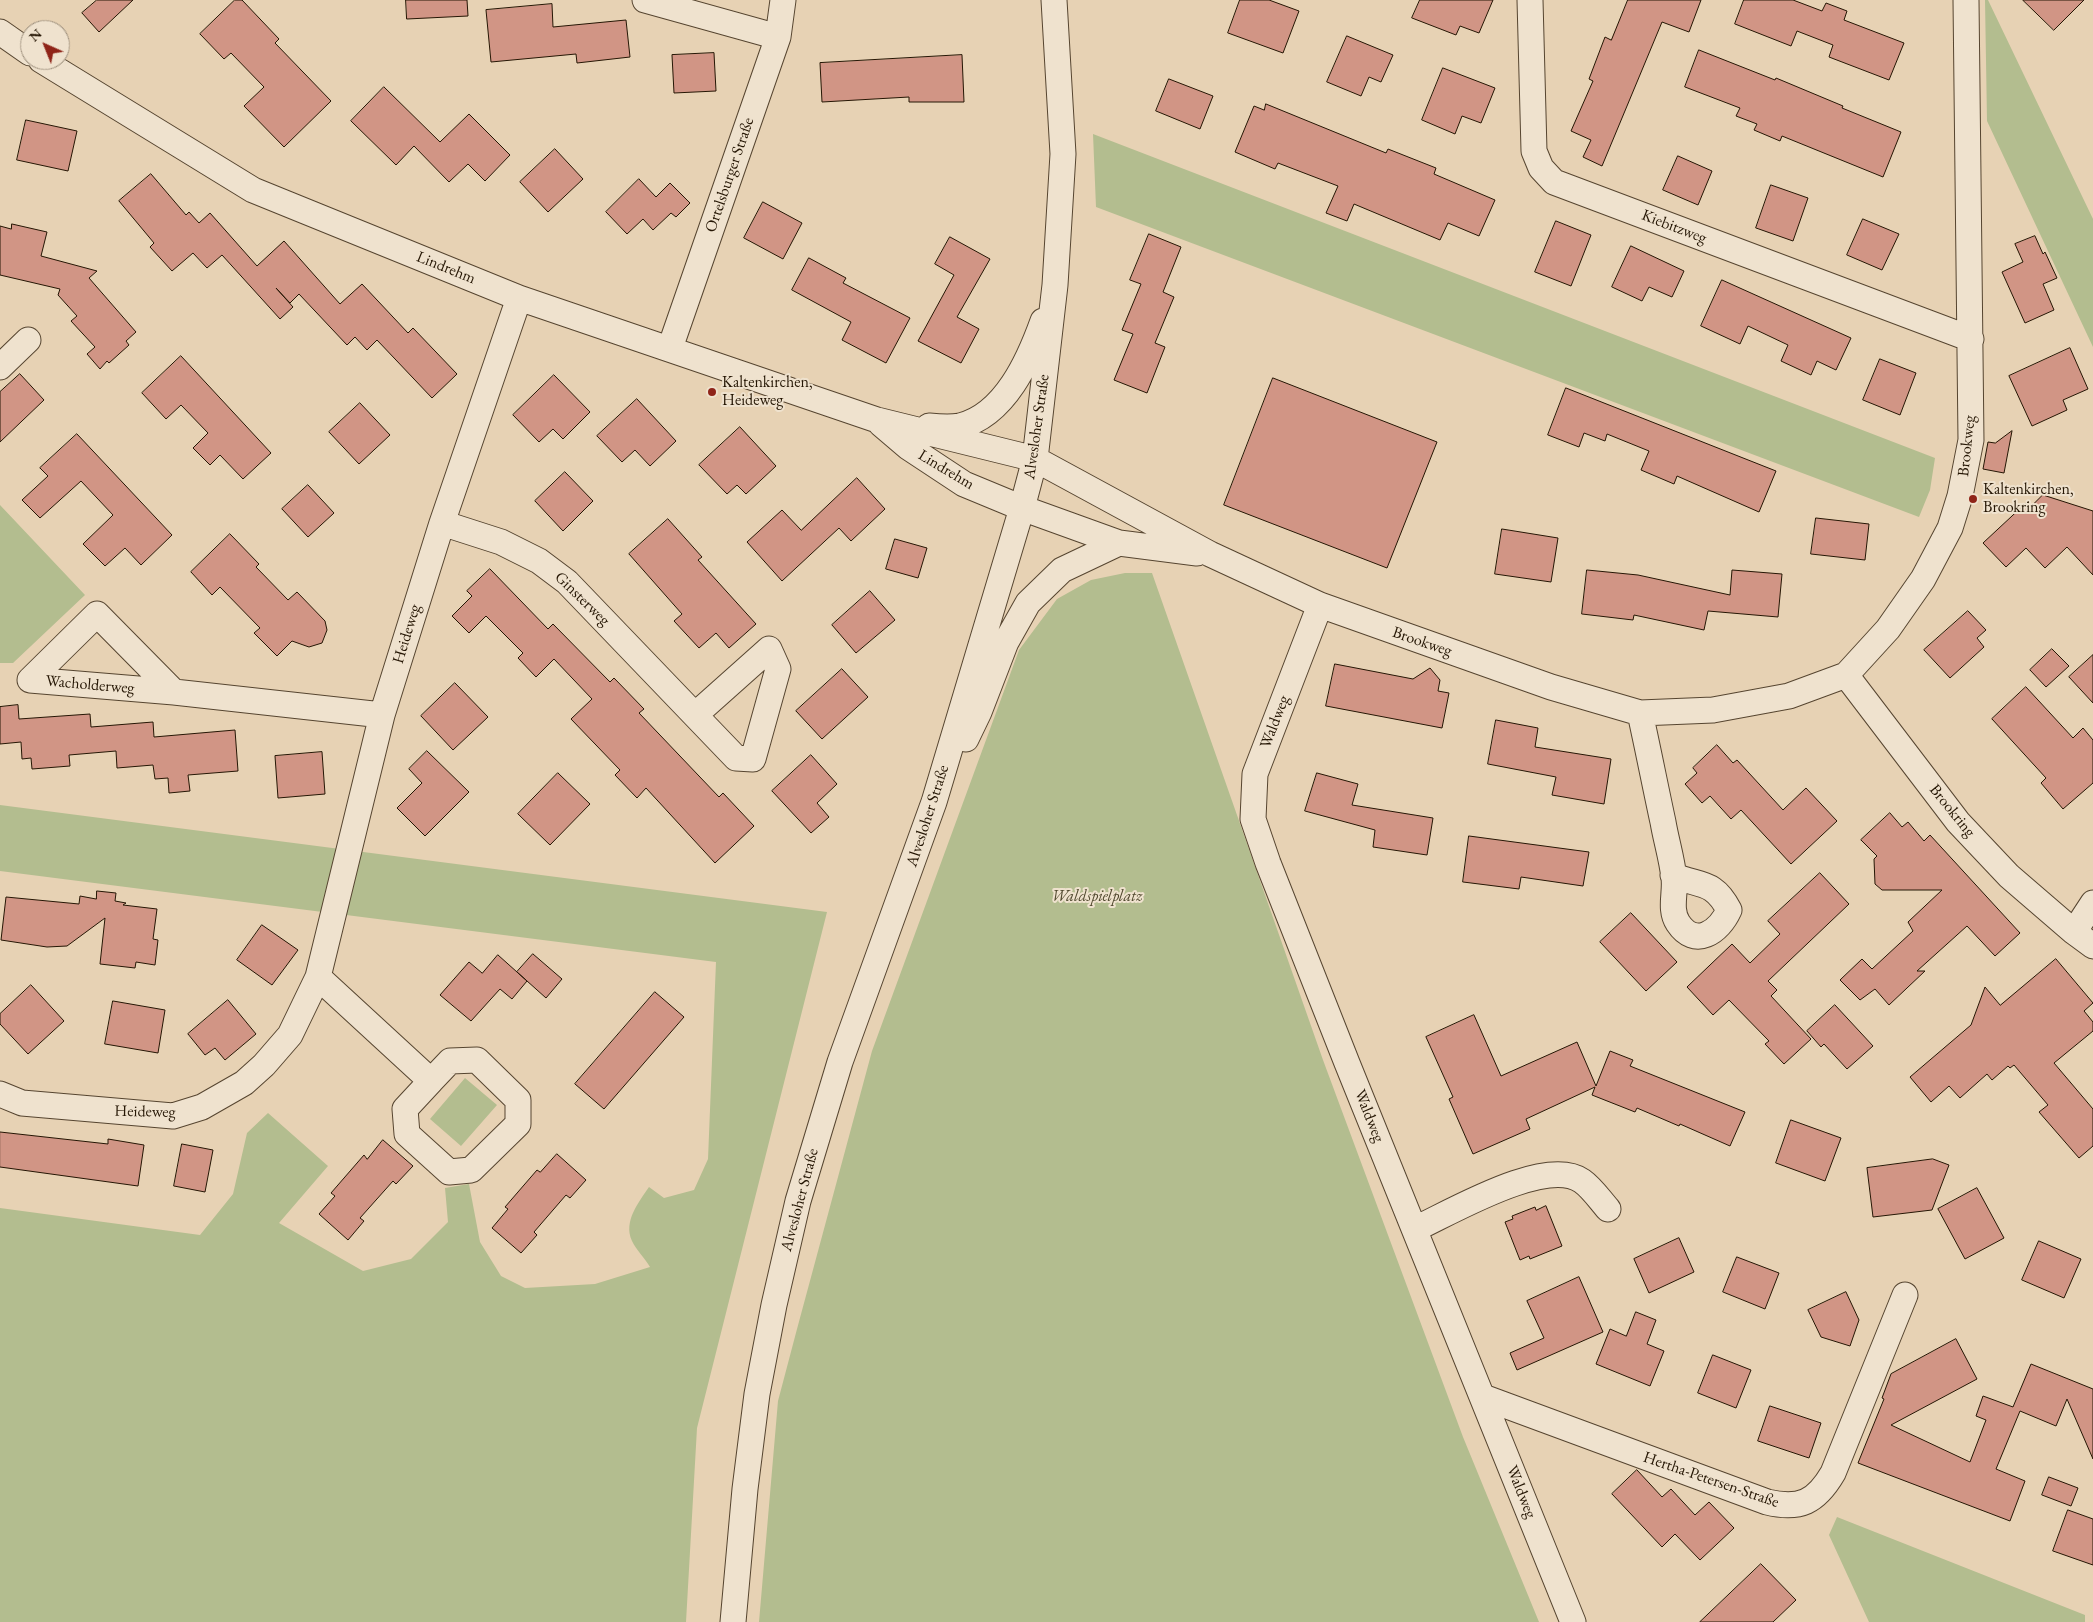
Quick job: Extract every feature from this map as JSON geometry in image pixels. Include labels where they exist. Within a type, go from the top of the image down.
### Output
[{"type":"street","points":[[644,0],[778,36]]},
{"type":"street","name":"Ortelsburger Straße","points":[[670,348],[778,36],[783,0]]},
{"type":"street","name":"Alvesloher Straße","points":[[733,1622],[745,1489],[757,1394],[774,1305],[798,1201],[840,1062],[934,802],[1035,459],[1055,285],[1063,154],[1054,0]]},
{"type":"street","name":"Kiebitzweg","points":[[1530,0],[1534,151],[1541,168],[1554,182],[1971,338]]},
{"type":"street","name":"Brookweg","points":[[1035,459],[1210,554],[1320,605],[1551,688],[1640,712],[1713,710],[1788,696],[1846,675],[1888,629],[1923,579],[1950,528],[1960,496],[1970,440],[1971,338],[1966,0]]},
{"type":"street","points":[[0,32],[20,46]]},
{"type":"street","name":"Lindrehm","points":[[57,70],[253,190],[519,298],[888,423],[1035,459]]},
{"type":"street","points":[[888,423],[960,426],[980,417],[994,407],[1013,384],[1036,340],[1055,285]]},
{"type":"street","name":"Heideweg","points":[[0,1094],[22,1103],[172,1116],[202,1107],[244,1082],[264,1065],[290,1035],[318,977],[382,714],[442,523],[519,298]]},
{"type":"street","points":[[0,367],[28,340]]},
{"type":"street","name":"Lindrehm","points":[[888,423],[908,447],[964,484],[1022,508]]},
{"type":"street","name":"Brookweg","points":[[1022,508],[1119,543],[1210,554]]},
{"type":"street","name":"Ginsterweg","points":[[442,523],[501,542],[539,561],[560,577],[695,715]]},
{"type":"street","points":[[934,802],[979,712],[1006,642],[1028,604],[1062,570],[1119,543]]},
{"type":"street","name":"Waldweg","points":[[1320,605],[1255,774],[1253,819],[1268,863],[1484,1396],[1573,1622]]},
{"type":"street","name":"Wacholderweg","points":[[174,692],[97,614],[30,680],[174,692],[382,714]]},
{"type":"street","name":"Brookring","points":[[1846,675],[1958,822],[2009,876],[2083,939],[2093,903]]},
{"type":"street","points":[[1640,712],[1674,875]]},
{"type":"street","points":[[318,977],[431,1081]]},
{"type":"street","points":[[477,1060],[518,1100],[518,1124],[471,1170],[449,1172],[407,1134],[405,1109],[431,1081],[450,1061],[477,1060]]},
{"type":"street","points":[[1415,1229],[1518,1181],[1557,1173],[1581,1181],[1608,1209]]},
{"type":"street","name":"Hertha-Petersen-Straße","points":[[1484,1396],[1767,1502],[1786,1506],[1805,1503],[1822,1491],[1833,1473],[1905,1295]]},
{"type":"green space","points":[[1985,0],[1988,0],[2093,219],[2093,347],[1987,121]]},
{"type":"green space","points":[[1093,134],[1935,458],[1930,490],[1919,517],[1096,207]]},
{"type":"green space","points":[[0,505],[85,595],[13,663],[0,663]]},
{"type":"green space","name":"Waldspielplatz","points":[[1125,573],[1152,573],[1323,1060],[1463,1437],[1539,1622],[759,1622],[778,1401],[872,1051],[1019,650],[1057,599],[1091,580]]},
{"type":"green space","points":[[0,805],[827,912],[697,1428],[686,1622],[0,1622],[0,1208],[200,1235],[233,1194],[247,1133],[268,1113],[328,1166],[279,1223],[363,1271],[411,1259],[448,1222],[445,1188],[469,1184],[480,1242],[501,1276],[525,1288],[595,1284],[650,1267],[632,1241],[629,1226],[633,1212],[649,1187],[664,1198],[694,1190],[708,1159],[716,962],[0,871]]},
{"type":"green space","points":[[465,1078],[497,1105],[461,1146],[430,1119]]},
{"type":"green space","points":[[1837,1517],[2085,1615],[2085,1622],[1869,1622],[1829,1535]]},
{"type":"building","points":[[97,0],[133,0],[99,32],[82,13]]},
{"type":"building","points":[[235,0],[242,0],[279,39],[275,43],[331,101],[284,147],[244,106],[264,87],[231,53],[224,59],[200,34]]},
{"type":"building","points":[[406,0],[467,0],[468,16],[407,19]]},
{"type":"building","points":[[1240,0],[1269,0],[1299,11],[1283,53],[1228,33]]},
{"type":"building","points":[[1420,0],[1493,0],[1479,33],[1460,26],[1456,35],[1412,18]]},
{"type":"building","points":[[1628,0],[1701,0],[1689,32],[1662,22],[1602,166],[1583,157],[1591,140],[1571,131],[1593,81],[1589,79],[1605,37],[1611,40]]},
{"type":"building","points":[[1744,0],[1793,0],[1822,11],[1826,3],[1847,11],[1844,20],[1904,43],[1889,80],[1829,57],[1833,45],[1797,31],[1791,46],[1735,24]]},
{"type":"building","points":[[2023,0],[2084,0],[2054,30]]},
{"type":"building","points":[[552,4],[553,27],[626,20],[630,57],[577,63],[576,54],[491,62],[486,10]]},
{"type":"building","points":[[1347,36],[1393,55],[1381,82],[1369,77],[1361,96],[1327,82]]},
{"type":"building","points":[[1699,50],[1775,80],[1776,78],[1901,132],[1883,177],[1782,136],[1780,141],[1754,130],[1757,124],[1736,116],[1740,108],[1685,87]]},
{"type":"building","points":[[714,53],[716,91],[674,93],[672,55]]},
{"type":"building","points":[[962,55],[964,102],[909,102],[909,97],[822,102],[820,63]]},
{"type":"building","points":[[1443,68],[1495,88],[1481,123],[1462,116],[1455,134],[1422,120]]},
{"type":"building","points":[[1169,79],[1213,96],[1200,129],[1156,111]]},
{"type":"building","points":[[384,87],[440,142],[469,114],[510,155],[485,181],[468,164],[449,182],[414,146],[396,165],[351,121]]},
{"type":"building","points":[[1266,104],[1386,153],[1388,149],[1436,168],[1434,174],[1495,200],[1479,236],[1448,223],[1440,240],[1354,204],[1347,221],[1326,213],[1338,186],[1278,163],[1275,169],[1235,152],[1254,106],[1264,110]]},
{"type":"building","points":[[26,120],[77,131],[68,171],[17,160]]},
{"type":"building","points":[[555,149],[583,179],[548,212],[520,182]]},
{"type":"building","points":[[1678,156],[1712,171],[1698,205],[1663,190]]},
{"type":"building","points":[[151,174],[186,215],[189,212],[199,223],[210,213],[257,266],[284,241],[340,304],[362,284],[408,333],[413,328],[457,374],[432,398],[377,340],[367,350],[355,337],[347,345],[299,294],[290,303],[276,288],[293,307],[280,319],[222,255],[207,268],[193,253],[172,271],[150,247],[154,243],[119,201]]},
{"type":"building","points":[[639,179],[656,197],[670,183],[690,203],[676,217],[671,213],[653,230],[643,219],[627,234],[606,212]]},
{"type":"building","points":[[1771,185],[1808,198],[1793,241],[1756,228]]},
{"type":"building","points":[[763,202],[802,223],[783,259],[744,238]]},
{"type":"building","points":[[1863,219],[1899,234],[1882,270],[1847,255]]},
{"type":"building","points":[[1556,221],[1591,235],[1571,286],[1535,272]]},
{"type":"building","points":[[12,224],[47,232],[41,256],[97,271],[89,278],[136,332],[126,341],[129,345],[109,363],[107,361],[100,369],[87,354],[95,347],[71,321],[77,316],[58,295],[60,289],[0,275],[0,226],[11,229]]},
{"type":"building","points":[[1149,234],[1181,247],[1163,292],[1174,297],[1155,343],[1165,347],[1147,393],[1114,380],[1133,334],[1122,330],[1141,284],[1130,280]]},
{"type":"building","points":[[2035,236],[2057,278],[2043,284],[2054,310],[2025,323],[2002,272],[2023,262],[2015,244]]},
{"type":"building","points":[[950,237],[990,259],[957,317],[979,329],[961,363],[918,341],[954,275],[935,264]]},
{"type":"building","points":[[1631,246],[1684,271],[1672,297],[1649,287],[1642,301],[1612,287]]},
{"type":"building","points":[[809,258],[846,278],[843,283],[910,318],[886,363],[842,340],[851,322],[792,290]]},
{"type":"building","points":[[1722,280],[1851,338],[1836,370],[1817,361],[1811,375],[1781,361],[1788,345],[1748,326],[1740,344],[1701,326]]},
{"type":"building","points":[[2070,348],[2088,389],[2063,400],[2067,410],[2032,426],[2009,376]]},
{"type":"building","points":[[181,356],[271,453],[243,479],[220,455],[210,465],[193,448],[208,433],[181,405],[166,419],[142,393]]},
{"type":"building","points":[[1880,359],[1916,373],[1900,415],[1863,400]]},
{"type":"building","points":[[20,374],[44,400],[0,442],[0,392]]},
{"type":"building","points":[[554,375],[590,412],[563,439],[553,429],[539,442],[513,415]]},
{"type":"building","points":[[1273,378],[1437,442],[1387,568],[1224,505]]},
{"type":"building","points":[[1566,388],[1776,471],[1759,512],[1677,476],[1674,484],[1641,470],[1649,451],[1607,434],[1605,441],[1584,433],[1579,447],[1548,435]]},
{"type":"building","points":[[637,399],[676,441],[650,466],[635,450],[622,462],[597,436]]},
{"type":"building","points":[[360,403],[390,435],[359,464],[329,432]]},
{"type":"building","points":[[740,427],[776,466],[746,494],[737,485],[727,494],[699,465]]},
{"type":"building","points":[[2012,431],[2004,473],[1983,469],[1988,442],[1995,443]]},
{"type":"building","points":[[77,434],[172,535],[141,565],[125,548],[105,566],[83,544],[113,515],[81,481],[40,518],[22,500],[48,476],[40,468]]},
{"type":"building","points":[[565,472],[593,501],[563,531],[535,501]]},
{"type":"building","points":[[857,478],[885,509],[851,541],[839,528],[782,581],[747,542],[782,510],[801,530]]},
{"type":"building","points":[[308,485],[334,513],[308,537],[282,509]]},
{"type":"building","points":[[2043,495],[2093,511],[2093,575],[2067,547],[2045,568],[2026,548],[2006,567],[1983,543],[2027,502],[2031,506]]},
{"type":"building","points":[[1816,518],[1869,524],[1865,560],[1811,554]]},
{"type":"building","points":[[668,519],[702,557],[698,560],[756,624],[729,648],[716,633],[699,648],[674,621],[682,614],[629,554]]},
{"type":"building","points":[[1502,529],[1558,538],[1551,582],[1495,574]]},
{"type":"building","points":[[230,534],[259,564],[256,567],[288,600],[297,592],[325,621],[327,630],[322,643],[309,647],[292,641],[277,656],[254,633],[260,628],[220,587],[212,595],[191,572]]},
{"type":"building","points":[[895,539],[927,548],[918,578],[886,569]]},
{"type":"building","points":[[490,569],[548,629],[553,624],[610,682],[614,678],[644,709],[639,713],[719,797],[723,793],[754,826],[715,863],[646,788],[637,798],[615,775],[620,770],[571,719],[592,699],[554,659],[536,677],[518,658],[523,653],[486,616],[469,633],[452,616],[472,596],[467,591]]},
{"type":"building","points":[[1587,570],[1638,575],[1730,595],[1732,570],[1782,574],[1778,617],[1708,611],[1704,630],[1634,615],[1633,620],[1582,614]]},
{"type":"building","points":[[870,591],[895,620],[856,653],[832,625]]},
{"type":"building","points":[[1968,611],[1986,630],[1977,638],[1984,647],[1950,678],[1924,650]]},
{"type":"building","points":[[2052,649],[2069,666],[2046,687],[2030,670]]},
{"type":"building","points":[[2093,655],[2093,703],[2069,677]]},
{"type":"building","points":[[1335,664],[1413,679],[1430,668],[1440,680],[1438,691],[1449,693],[1442,728],[1326,706]]},
{"type":"building","points":[[842,669],[868,697],[822,739],[796,711]]},
{"type":"building","points":[[455,683],[488,717],[453,750],[421,716]]},
{"type":"building","points":[[2026,687],[2073,738],[2083,728],[2093,740],[2093,783],[2063,809],[2041,783],[2046,778],[1992,719]]},
{"type":"building","points":[[18,705],[19,719],[90,714],[91,727],[153,722],[154,737],[235,730],[238,771],[188,775],[190,791],[169,793],[168,778],[155,779],[153,765],[117,768],[116,751],[69,755],[70,766],[32,769],[31,758],[22,759],[21,742],[0,744],[0,707]]},
{"type":"building","points":[[1496,720],[1538,728],[1535,747],[1611,759],[1604,804],[1552,795],[1556,777],[1488,764]]},
{"type":"building","points":[[1717,745],[1733,763],[1737,760],[1783,810],[1806,788],[1837,821],[1791,864],[1741,810],[1731,819],[1710,796],[1702,803],[1685,784],[1697,773],[1693,768]]},
{"type":"building","points":[[427,751],[469,792],[425,836],[397,808],[422,783],[409,769]]},
{"type":"building","points":[[322,752],[325,794],[278,798],[275,756]]},
{"type":"building","points":[[811,755],[837,784],[817,803],[829,817],[811,833],[772,791]]},
{"type":"building","points":[[558,773],[590,804],[550,845],[518,814]]},
{"type":"building","points":[[1317,773],[1358,784],[1352,805],[1433,818],[1427,855],[1373,847],[1375,830],[1305,811]]},
{"type":"building","points":[[1890,813],[1902,827],[1908,822],[1924,841],[1930,835],[2020,933],[1995,956],[1967,926],[1917,971],[1925,971],[1889,1005],[1875,989],[1860,1000],[1840,980],[1862,959],[1872,969],[1913,931],[1908,922],[1942,890],[1882,890],[1875,884],[1874,859],[1877,856],[1861,840]]},
{"type":"building","points":[[1469,836],[1589,852],[1583,886],[1521,877],[1519,889],[1463,882]]},
{"type":"building","points":[[1820,873],[1849,904],[1768,981],[1777,990],[1771,996],[1811,1039],[1784,1064],[1765,1044],[1769,1041],[1729,1000],[1713,1015],[1687,987],[1732,944],[1750,963],[1780,934],[1768,921]]},
{"type":"building","points":[[97,891],[116,893],[115,901],[126,903],[123,905],[157,909],[153,939],[158,940],[155,965],[136,962],[135,968],[100,964],[105,918],[67,946],[47,947],[1,940],[6,897],[79,904],[80,896],[96,899]]},
{"type":"building","points":[[1631,913],[1677,962],[1646,991],[1600,942]]},
{"type":"building","points":[[262,925],[298,950],[272,985],[237,960]]},
{"type":"building","points":[[533,954],[562,979],[546,998],[517,972]]},
{"type":"building","points":[[498,955],[527,981],[512,999],[500,989],[471,1021],[440,995],[469,962],[482,973]]},
{"type":"building","points":[[2056,959],[2093,1003],[2084,1011],[2093,1022],[2093,1031],[2054,1063],[2093,1109],[2093,1146],[2079,1158],[2039,1112],[2048,1105],[2014,1065],[2010,1068],[2008,1066],[1992,1080],[1987,1074],[1960,1098],[1949,1086],[1931,1102],[1910,1077],[1971,1025],[1985,987],[2000,1005]]},
{"type":"building","points":[[31,985],[64,1021],[28,1054],[0,1024],[0,1014]]},
{"type":"building","points":[[655,992],[684,1017],[604,1109],[575,1084]]},
{"type":"building","points":[[228,1000],[256,1034],[225,1060],[215,1048],[205,1055],[188,1034]]},
{"type":"building","points":[[113,1001],[165,1010],[158,1053],[105,1044]]},
{"type":"building","points":[[1835,1005],[1873,1046],[1847,1069],[1824,1044],[1821,1047],[1807,1031]]},
{"type":"building","points":[[1474,1015],[1501,1076],[1577,1042],[1596,1086],[1610,1051],[1633,1060],[1630,1066],[1745,1112],[1730,1146],[1637,1108],[1635,1112],[1592,1095],[1595,1087],[1526,1119],[1530,1129],[1473,1154],[1449,1099],[1453,1097],[1426,1037]]},
{"type":"building","points":[[1791,1120],[1841,1138],[1825,1181],[1776,1163]]},
{"type":"building","points":[[0,1132],[108,1144],[108,1139],[144,1145],[138,1186],[0,1167]]},
{"type":"building","points":[[383,1140],[413,1166],[396,1184],[393,1181],[360,1218],[364,1221],[348,1240],[319,1214],[335,1196],[331,1193],[364,1155],[367,1159]]},
{"type":"building","points":[[182,1144],[213,1150],[205,1192],[174,1186]]},
{"type":"building","points":[[557,1154],[586,1180],[570,1198],[566,1195],[534,1232],[537,1235],[521,1253],[492,1228],[508,1209],[505,1207],[537,1170],[540,1172]]},
{"type":"building","points":[[1933,1159],[1949,1165],[1932,1210],[1873,1217],[1867,1168]]},
{"type":"building","points":[[1977,1188],[2004,1238],[1965,1259],[1938,1209]]},
{"type":"building","points":[[1546,1206],[1562,1246],[1530,1259],[1529,1256],[1520,1260],[1505,1222],[1513,1219],[1512,1216],[1535,1207],[1536,1210]]},
{"type":"building","points":[[1679,1238],[1694,1272],[1649,1293],[1634,1259]]},
{"type":"building","points":[[2039,1241],[2081,1259],[2064,1298],[2022,1280]]},
{"type":"building","points":[[1737,1257],[1779,1273],[1765,1309],[1723,1292]]},
{"type":"building","points":[[1579,1277],[1603,1332],[1517,1370],[1510,1353],[1544,1338],[1527,1301]]},
{"type":"building","points":[[1846,1292],[1859,1320],[1850,1346],[1821,1337],[1808,1310]]},
{"type":"building","points":[[1636,1312],[1656,1320],[1647,1344],[1664,1351],[1650,1386],[1596,1364],[1610,1329],[1626,1336]]},
{"type":"building","points":[[1956,1339],[1977,1379],[1891,1425],[1970,1462],[1986,1420],[1976,1416],[1983,1396],[2013,1407],[2031,1364],[2093,1389],[2093,1459],[2067,1399],[2056,1426],[2020,1411],[1996,1469],[2025,1481],[2010,1521],[1858,1463],[1884,1399],[1882,1398],[1891,1374]]},
{"type":"building","points":[[1713,1355],[1751,1370],[1736,1408],[1698,1393]]},
{"type":"building","points":[[1770,1406],[1821,1423],[1809,1458],[1758,1441]]},
{"type":"building","points":[[1637,1470],[1662,1497],[1671,1489],[1695,1515],[1709,1502],[1734,1528],[1700,1560],[1675,1534],[1662,1547],[1612,1494]]},
{"type":"building","points":[[2049,1477],[2078,1488],[2071,1506],[2042,1495]]},
{"type":"building","points":[[2068,1510],[2093,1519],[2093,1565],[2053,1551]]},
{"type":"building","points":[[1761,1564],[1796,1600],[1773,1622],[1700,1622]]},
{"type":"place","name":"Kaltenkirchen, Heideweg","points":[[712,392]]},
{"type":"place","name":"Kaltenkirchen, Brookring","points":[[1973,499]]}]
